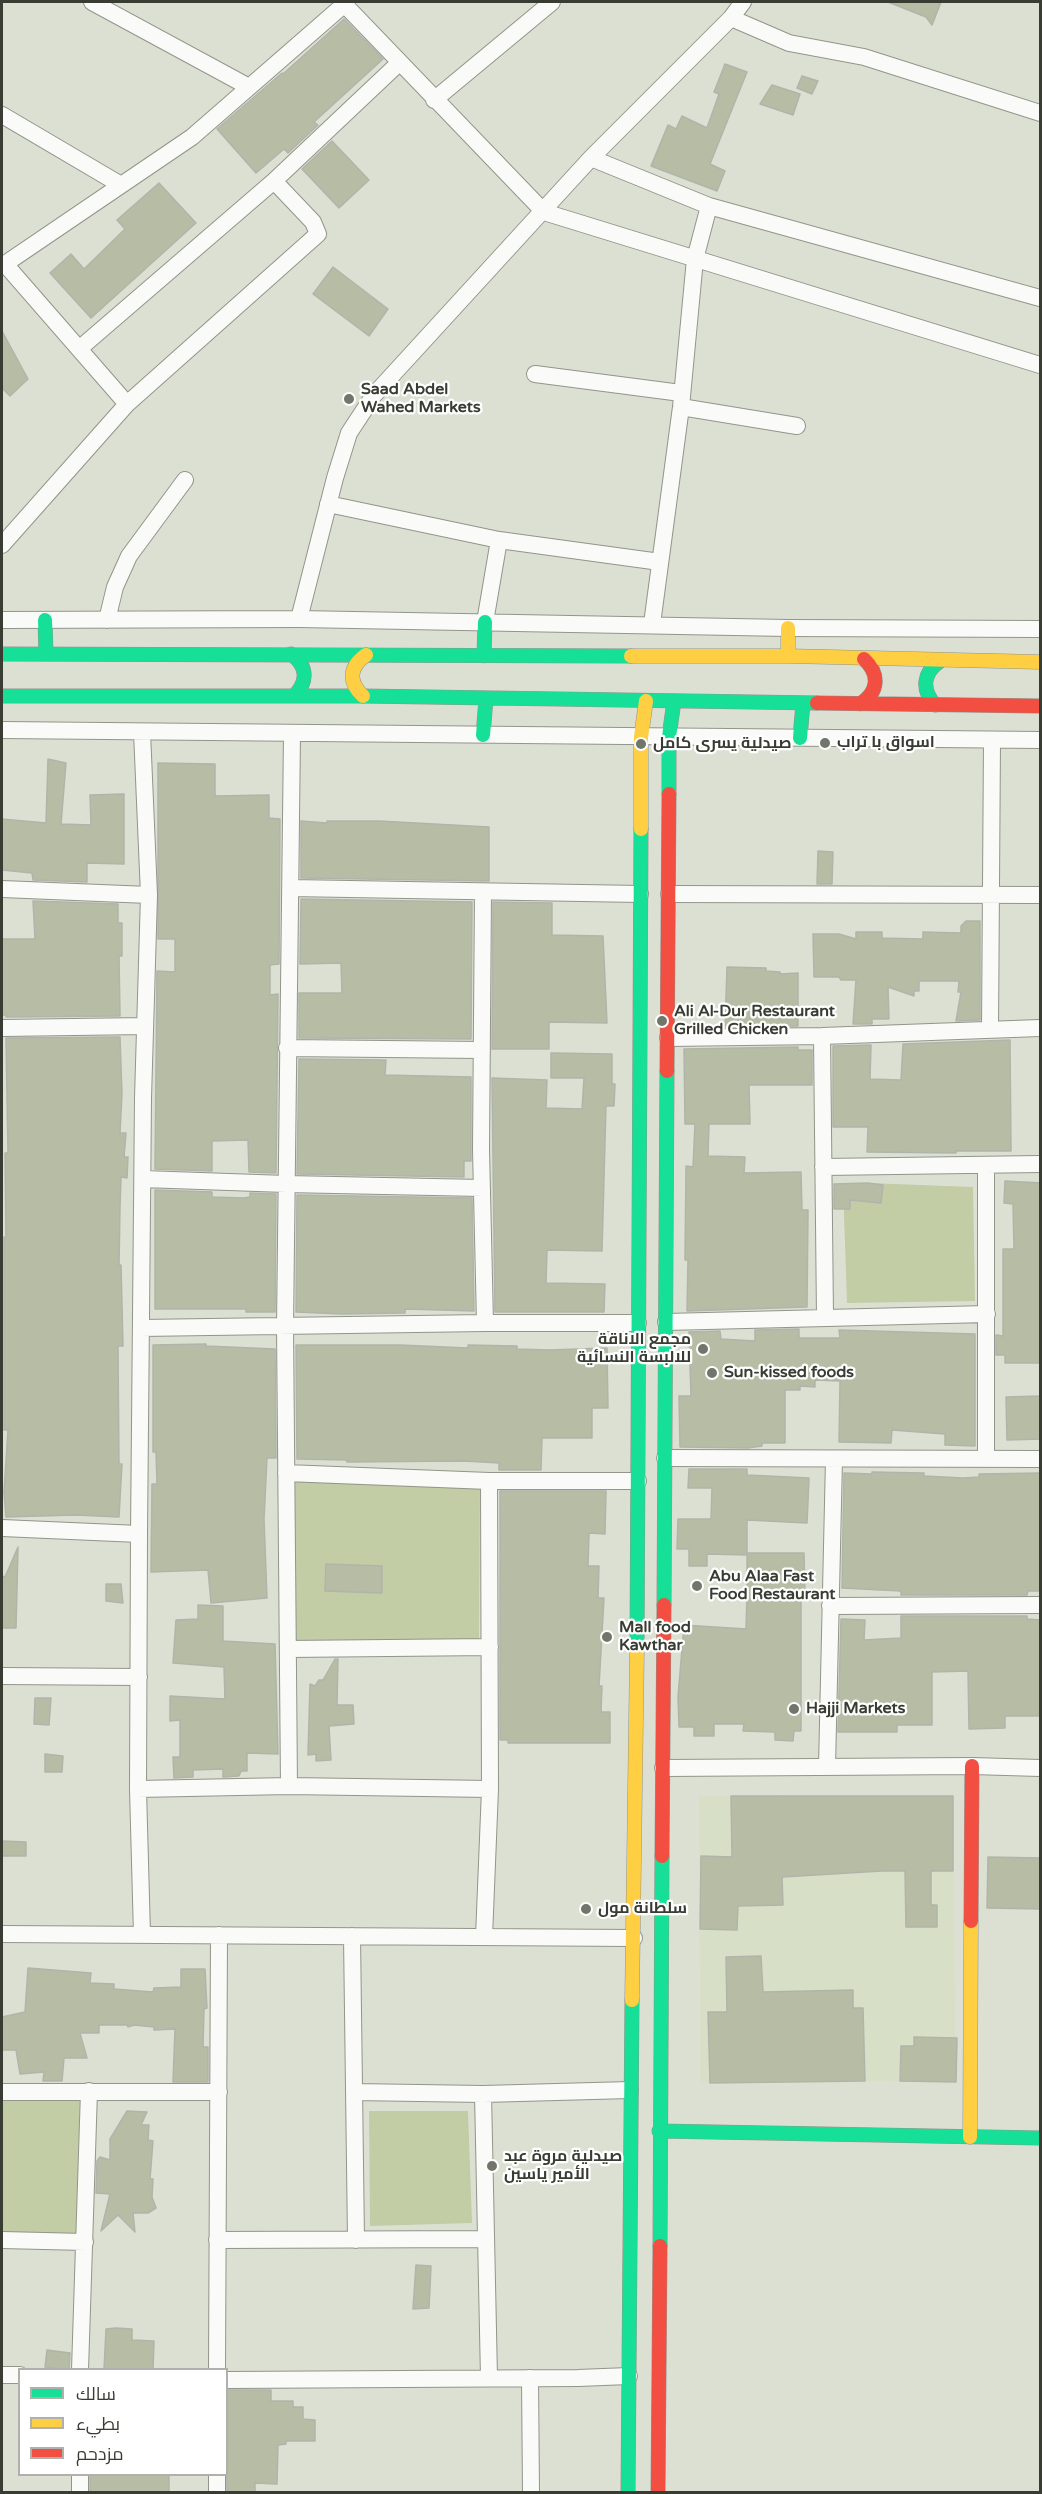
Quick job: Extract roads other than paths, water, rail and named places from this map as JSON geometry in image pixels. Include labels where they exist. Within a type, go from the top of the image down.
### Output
[{"type":"street","points":[[92,2],[249,87]]},
{"type":"street","points":[[434,100],[552,2]]},
{"type":"street","points":[[299,619],[328,504],[349,433],[374,395],[544,212],[591,158],[731,18],[743,2]]},
{"type":"street","points":[[127,404],[3,265],[192,137],[346,3],[434,100],[544,212],[1041,365]]},
{"type":"street","points":[[731,18],[789,43],[864,57],[1041,113]]},
{"type":"street","points":[[79,349],[273,181],[399,63]]},
{"type":"street","points":[[2,115],[121,185]]},
{"type":"street","points":[[591,158],[708,206],[1041,298]]},
{"type":"street","points":[[2,545],[127,404],[318,234],[313,222],[273,181]]},
{"type":"street","points":[[652,624],[681,400],[695,259],[708,206]]},
{"type":"street","points":[[536,374],[681,400],[797,426]]},
{"type":"street","points":[[107,620],[115,587],[129,556],[185,480]]},
{"type":"street","points":[[328,504],[499,540],[660,562]]},
{"type":"street","points":[[484,656],[485,622],[499,540]]},
{"type":"street","points":[[2,620],[299,619],[788,628],[1037,629],[1041,612]]},
{"type":"street","points":[[45,620],[46,654]]},
{"type":"street","points":[[788,628],[788,656]]},
{"type":"street","points":[[2,654],[788,656],[1041,662]]},
{"type":"street","points":[[291,654],[300,661],[305,672],[304,683],[294,696]]},
{"type":"street","points":[[363,696],[354,687],[351,675],[356,663],[366,655]]},
{"type":"street","points":[[860,704],[870,697],[876,686],[873,668],[864,659]]},
{"type":"street","points":[[935,705],[927,694],[924,681],[929,669],[940,661]]},
{"type":"street","points":[[2,696],[363,696],[1041,706]]},
{"type":"street","points":[[483,735],[486,699]]},
{"type":"street","points":[[628,2493],[630,2090],[637,1727],[641,737],[646,701]]},
{"type":"street","points":[[658,2493],[669,737],[674,701]]},
{"type":"street","points":[[800,738],[803,703]]},
{"type":"street","points":[[2,730],[1041,740]]},
{"type":"street","points":[[142,732],[149,895],[144,1026],[139,1534],[138,1789],[142,1935]]},
{"type":"street","points":[[289,1786],[285,1326],[292,734]]},
{"type":"street","points":[[990,1030],[992,740]]},
{"type":"street","points":[[291,888],[640,894]]},
{"type":"street","points":[[2,890],[149,895]]},
{"type":"street","points":[[483,892],[482,1188],[485,1323]]},
{"type":"street","points":[[669,894],[1041,895]]},
{"type":"street","points":[[2,1028],[144,1026]]},
{"type":"street","points":[[668,1038],[822,1036],[1041,1028]]},
{"type":"street","points":[[822,1036],[825,1317]]},
{"type":"street","points":[[287,1048],[482,1050]]},
{"type":"street","points":[[823,1167],[1041,1164]]},
{"type":"street","points":[[986,1165],[986,1459]]},
{"type":"street","points":[[143,1179],[286,1185],[482,1188]]},
{"type":"street","points":[[666,1322],[987,1314]]},
{"type":"street","points":[[141,1328],[638,1323]]},
{"type":"street","points":[[665,1458],[1041,1459]]},
{"type":"street","points":[[827,1767],[834,1459]]},
{"type":"street","points":[[286,1473],[489,1481],[638,1481]]},
{"type":"street","points":[[484,1937],[490,1789],[489,1481]]},
{"type":"street","points":[[2,1528],[139,1534]]},
{"type":"street","points":[[830,1606],[1041,1605]]},
{"type":"street","points":[[288,1648],[490,1647]]},
{"type":"street","points":[[2,1676],[139,1677]]},
{"type":"street","points":[[637,1677],[651,1681],[664,1676]]},
{"type":"street","points":[[637,1727],[649,1720],[664,1724]]},
{"type":"street","points":[[970,2137],[972,1766]]},
{"type":"street","points":[[663,1768],[972,1766],[1041,1768]]},
{"type":"street","points":[[138,1789],[289,1786],[490,1789]]},
{"type":"street","points":[[2,1934],[634,1938]]},
{"type":"street","points":[[217,2368],[219,1935]]},
{"type":"street","points":[[352,1936],[356,2240]]},
{"type":"street","points":[[354,2092],[483,2094],[630,2090]]},
{"type":"street","points":[[80,2368],[89,2091]]},
{"type":"street","points":[[2,2092],[219,2092]]},
{"type":"street","points":[[483,2094],[489,2378]]},
{"type":"street","points":[[659,2131],[1041,2138]]},
{"type":"street","points":[[218,2240],[486,2239]]},
{"type":"street","points":[[2,2240],[85,2242]]},
{"type":"street","points":[[2,2375],[18,2375]]},
{"type":"street","points":[[228,2380],[629,2376]]},
{"type":"street","points":[[530,2378],[531,2493]]},
{"type":"street","points":[[80,2476],[80,2493]]},
{"type":"street","points":[[217,2476],[217,2493]]},
{"type":"place","name":"Saad Abdel Wahed Markets","points":[[349,399]]},
{"type":"place","name":"اسواق با تراب","points":[[825,743]]},
{"type":"place","name":"صيدلية يسرى كامل","points":[[641,744]]},
{"type":"place","name":"Ali Al-Dur Restaurant Grilled Chicken","points":[[662,1021]]},
{"type":"place","name":"مجمع الاناقة للالبسة النسائية","points":[[703,1349]]},
{"type":"place","name":"Sun-kissed foods","points":[[712,1373]]},
{"type":"place","name":"Abu Alaa Fast Food Restaurant","points":[[697,1586]]},
{"type":"place","name":"Mall food Kawthar","points":[[607,1637]]},
{"type":"place","name":"Hajji Markets","points":[[794,1709]]},
{"type":"place","name":"سلطانة مول","points":[[586,1909]]},
{"type":"place","name":"صيدلية مروة عبد الأمير ياسين","points":[[492,2166]]}]
